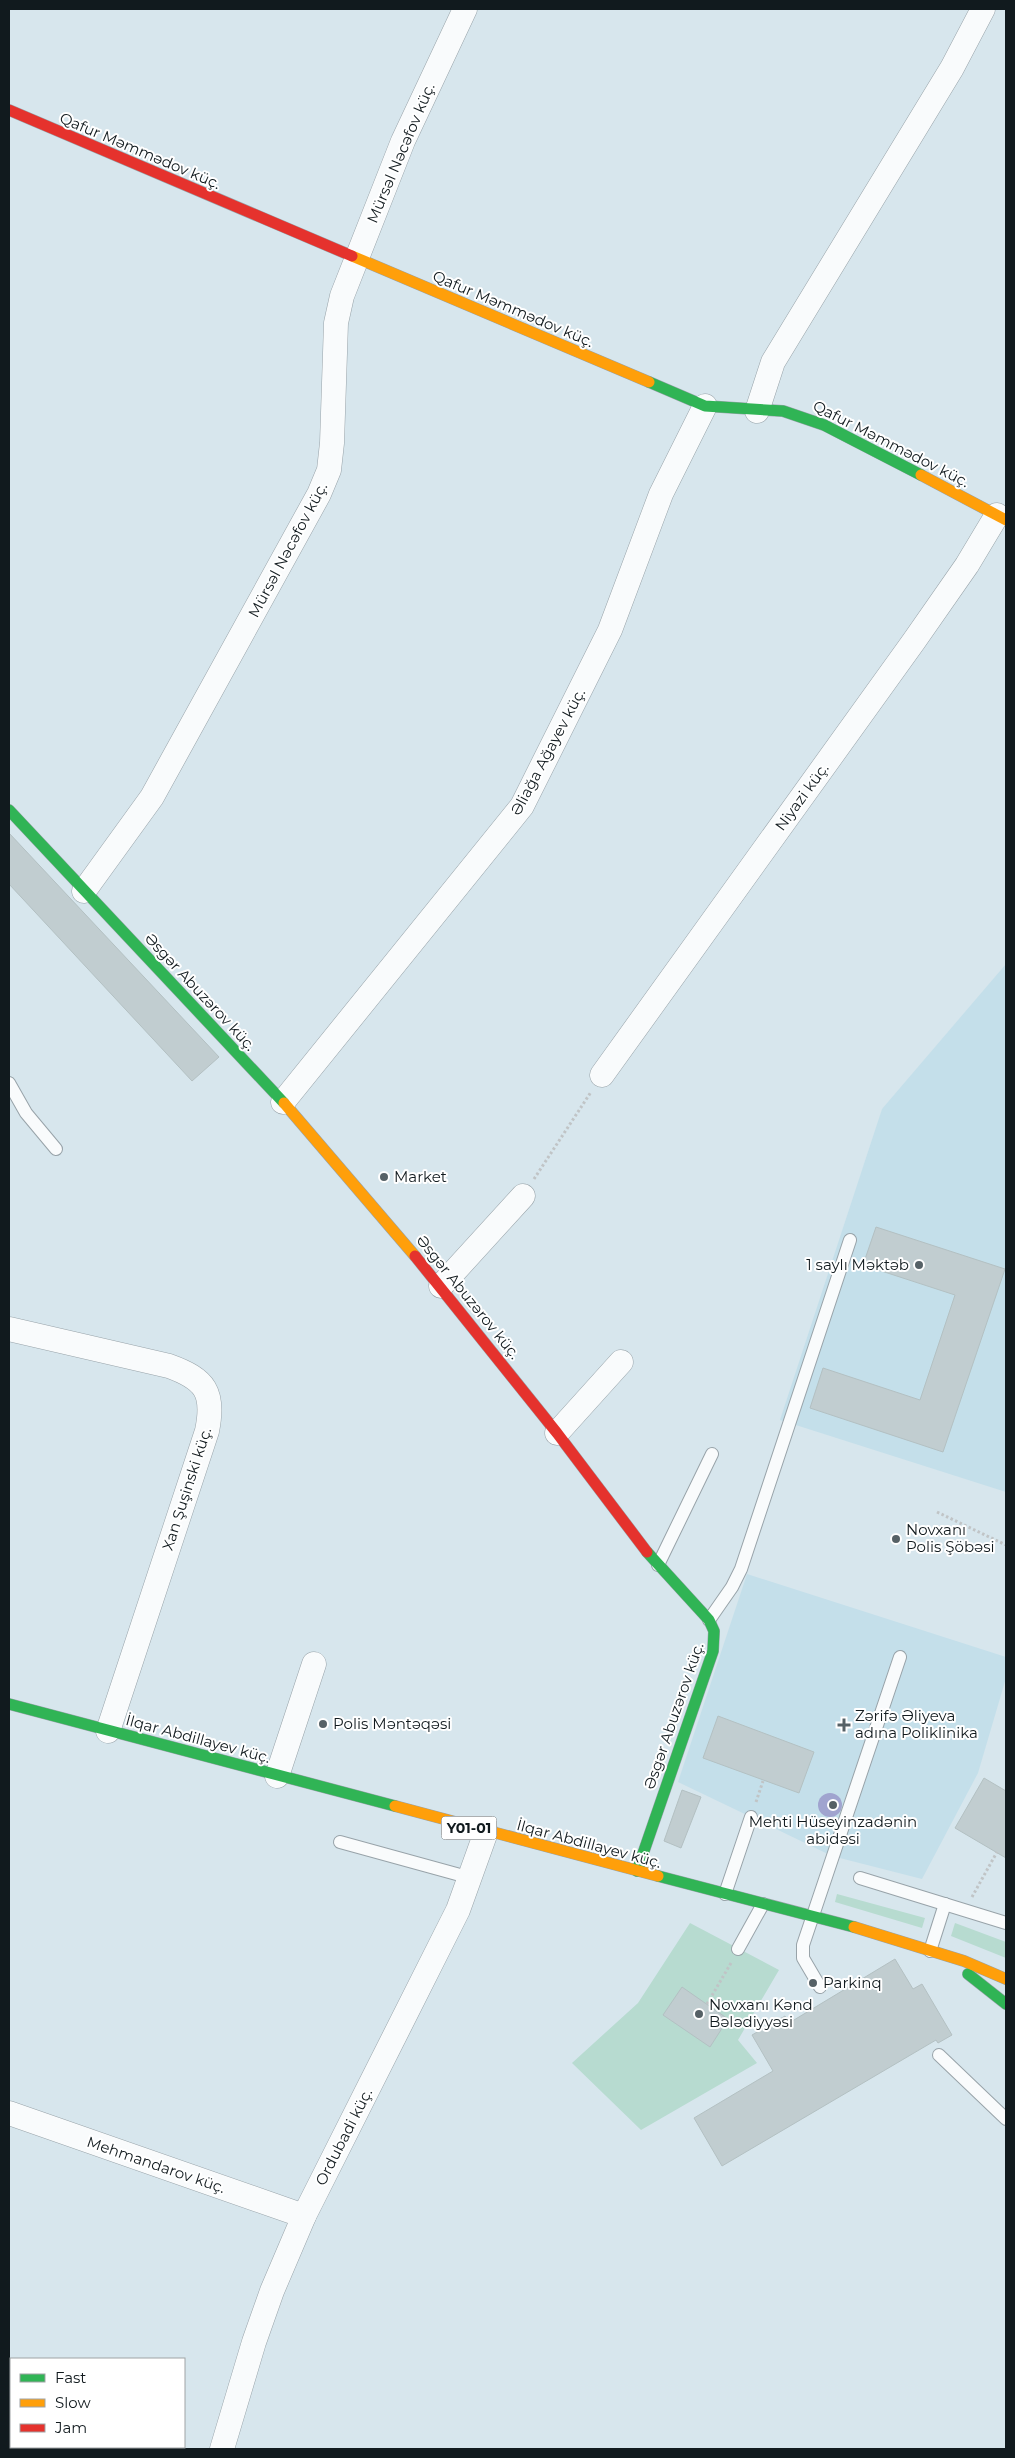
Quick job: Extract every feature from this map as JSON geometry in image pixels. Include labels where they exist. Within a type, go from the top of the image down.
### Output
[{"type":"street","name":"Mürsəl Nəcəfov küç.","points":[[84,891],[152,797],[319,494],[329,470],[332,443],[336,323],[342,296],[404,141],[465,9]]},
{"type":"street","points":[[757,410],[773,362],[952,68],[983,9]]},
{"type":"street","name":"Qafur Məmmədov küç.","points":[[9,110],[704,406],[783,411],[824,425],[1002,518]]},
{"type":"street","name":"Əliağa Ağayev küç.","points":[[283,1102],[522,806],[610,630],[661,494],[704,406]]},
{"type":"street","name":"Niyazi küç.","points":[[602,1075],[1002,518]]},
{"type":"street","name":"Əsgər Abuzərov küç.","points":[[9,810],[283,1102],[441,1286],[558,1433],[658,1565],[709,1620],[714,1631],[713,1651],[636,1871]]},
{"type":"street","points":[[441,1286],[523,1196]]},
{"type":"street","name":"Xan Şuşinski küç.","points":[[9,1329],[176,1368],[189,1373],[203,1383],[209,1396],[210,1415],[207,1431],[108,1731]]},
{"type":"street","points":[[558,1433],[621,1362]]},
{"type":"street","points":[[277,1776],[314,1664]]},
{"type":"street","name":"İlqar Abdillayev küç.","points":[[9,1704],[812,1917],[930,1951]]},
{"type":"street","name":"Ordubadi küç.","points":[[222,2449],[257,2334],[304,2216],[458,1910],[486,1832]]},
{"type":"street","points":[[930,1951],[964,1961],[1006,1979]]},
{"type":"street","points":[[930,1951],[977,1971],[1006,1987]]},
{"type":"street","points":[[930,1951],[976,1979],[1006,2004]]},
{"type":"street","name":"Mehmandarov küç.","points":[[9,2113],[304,2216]]},
{"type":"lane","points":[[9,1083],[26,1113],[56,1149]]},
{"type":"lane","points":[[709,1620],[732,1587],[741,1569],[850,1240]]},
{"type":"lane","points":[[658,1565],[712,1454]]},
{"type":"lane","points":[[820,1987],[803,1958],[803,1945],[900,1657]]},
{"type":"lane","points":[[725,1894],[751,1816]]},
{"type":"lane","points":[[340,1842],[470,1878]]},
{"type":"lane","points":[[860,1878],[1006,1923]]},
{"type":"lane","points":[[738,1949],[763,1904]]},
{"type":"lane","points":[[930,1951],[945,1904]]},
{"type":"lane","points":[[939,2055],[1006,2118]]},
{"type":"path","points":[[523,1196],[602,1075]]},
{"type":"path","points":[[937,1512],[1006,1545]]},
{"type":"path","points":[[751,1816],[764,1781]]},
{"type":"path","points":[[964,1910],[997,1852]]},
{"type":"path","points":[[707,2004],[738,1949]]},
{"type":"shaded area","name":"1 saylı Məktəb","points":[[1006,964],[1006,1492],[780,1420],[882,1109]]},
{"type":"shaded area","name":"Zərifə Əliyeva adına Poliklinika","points":[[747,1574],[1006,1657],[1006,1678],[978,1773],[922,1879],[832,1856],[678,1782]]},
{"type":"green space","points":[[837,1894],[925,1918],[922,1928],[835,1902]]},
{"type":"green space","points":[[690,1923],[779,1970],[738,2040],[757,2063],[641,2130],[572,2063],[638,2003]]},
{"type":"green space","points":[[955,1923],[1006,1942],[1006,1958],[951,1936]]},
{"type":"water","points":[[830,1793],[839,1796],[842,1805],[839,1814],[830,1817],[821,1814],[818,1805],[821,1796]]},
{"type":"building","points":[[9,833],[219,1057],[192,1081],[9,884]]},
{"type":"building","points":[[876,1227],[1005,1269],[943,1452],[810,1408],[823,1368],[920,1400],[955,1295],[863,1265]]},
{"type":"building","points":[[718,1716],[814,1752],[799,1793],[703,1758]]},
{"type":"building","points":[[984,1778],[1006,1791],[1006,1858],[955,1828]]},
{"type":"building","points":[[682,1790],[701,1797],[681,1848],[664,1841]]},
{"type":"building","points":[[895,1959],[913,1989],[922,1984],[952,2035],[938,2043],[936,2040],[722,2166],[694,2118],[773,2071],[752,2035],[785,2016],[789,2023]]},
{"type":"building","points":[[682,1987],[728,2019],[710,2047],[663,2015]]},
{"type":"traffic: fast","points":[[649,382],[705,406],[783,411],[824,425],[921,475]]},
{"type":"traffic: fast","points":[[9,810],[284,1103]]},
{"type":"traffic: fast","points":[[637,1871],[713,1651],[714,1631],[709,1620],[647,1552]]},
{"type":"traffic: fast","points":[[9,1704],[395,1806]]},
{"type":"traffic: fast","points":[[658,1876],[854,1927]]},
{"type":"traffic: fast","points":[[968,1974],[1006,2004]]},
{"type":"traffic: slow","points":[[352,256],[649,382]]},
{"type":"traffic: slow","points":[[921,475],[1006,520]]},
{"type":"traffic: slow","points":[[284,1103],[415,1256]]},
{"type":"traffic: slow","points":[[395,1806],[658,1876]]},
{"type":"traffic: slow","points":[[854,1927],[964,1961],[1006,1979]]},
{"type":"traffic: jam","points":[[9,110],[352,256]]},
{"type":"traffic: jam","points":[[415,1256],[557,1433],[647,1552]]},
{"type":"place","name":"Market","points":[[384,1177]]},
{"type":"place","name":"1 saylı Məktəb","points":[[919,1265]]},
{"type":"place","name":"Novxanı Polis Şöbəsi","points":[[896,1539]]},
{"type":"place","name":"Polis Məntəqəsi","points":[[323,1724]]},
{"type":"place","name":"Zərifə Əliyeva adına Poliklinika","points":[[844,1725]]},
{"type":"place","name":"Mehti Hüseyinzadənin abidəsi","points":[[833,1805]]},
{"type":"place","name":"Parkinq","points":[[813,1983]]},
{"type":"place","name":"Novxanı Kənd Bələdiyyəsi","points":[[699,2014]]}]
